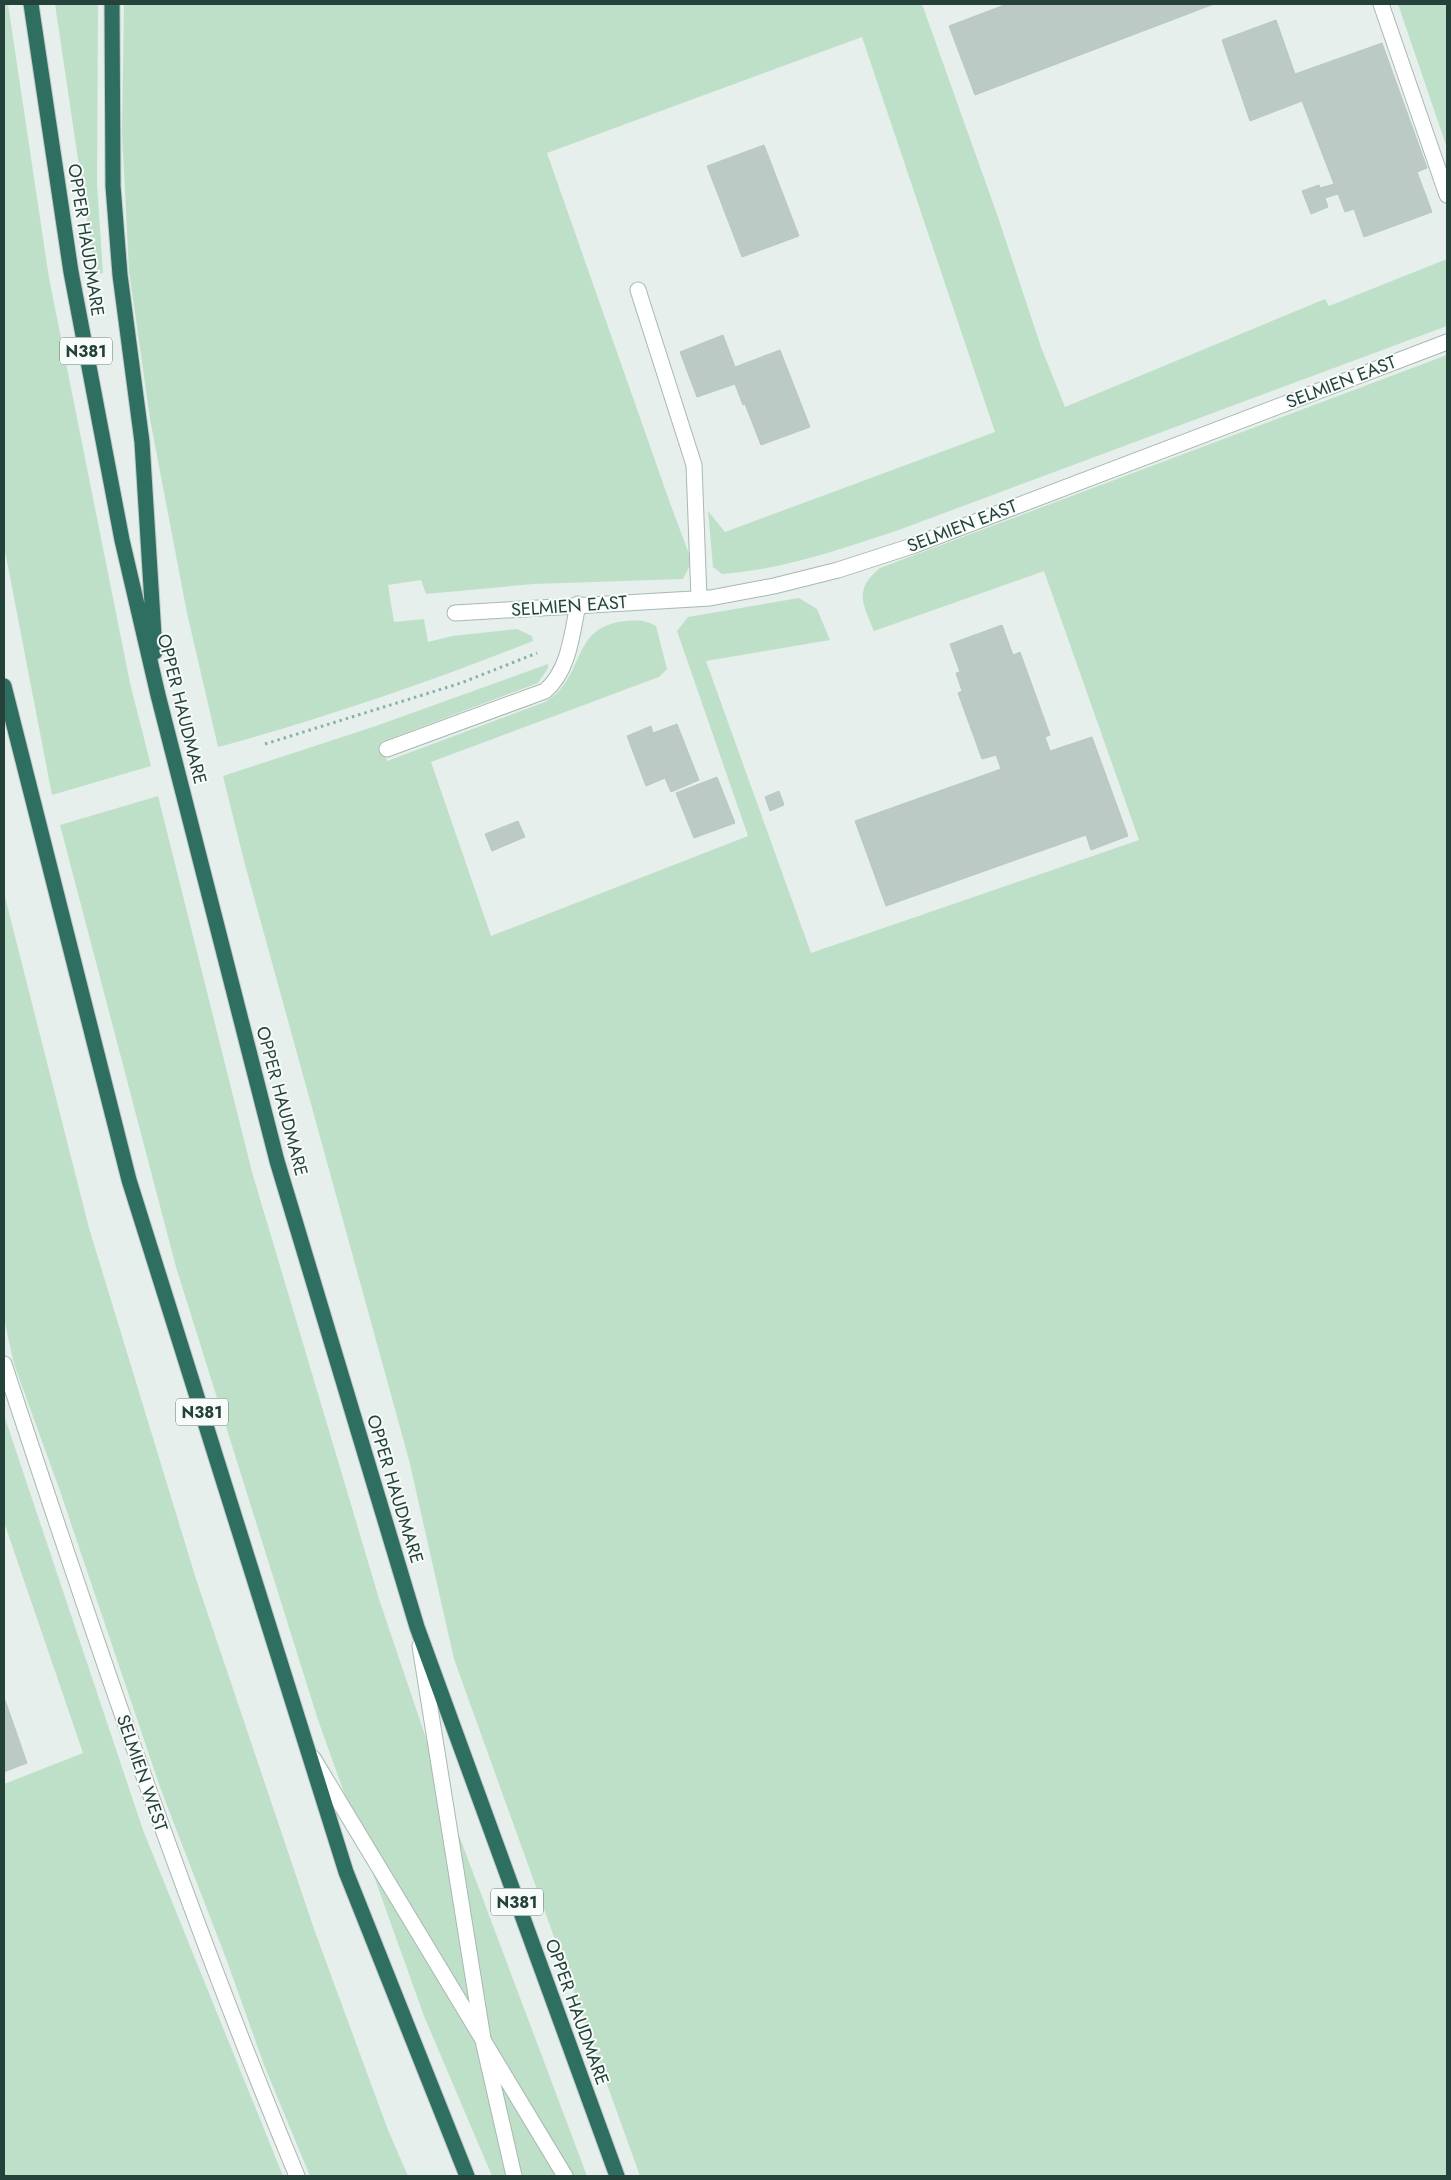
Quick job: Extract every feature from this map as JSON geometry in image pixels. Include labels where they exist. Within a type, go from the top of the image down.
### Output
[{"type":"highway","name":"OPPER HAUDMARE","points":[[31,4],[71,272],[122,540],[158,695],[277,1161],[417,1627],[617,2176]]},
{"type":"highway","name":"N381","points":[[112,4],[113,186],[120,275],[142,442],[158,695]]},
{"type":"highway","name":"N381","points":[[4,686],[128,1180],[346,1872],[467,2176]]},
{"type":"street","points":[[1381,4],[1447,195]]},
{"type":"street","points":[[638,290],[694,465],[699,598]]},
{"type":"street","name":"SELMIEN EAST","points":[[455,613],[699,598],[774,586],[838,570],[912,546],[1447,342]]},
{"type":"street","points":[[388,749],[545,691],[555,682],[560,671],[578,604]]},
{"type":"street","name":"SELMIEN WEST","points":[[4,1364],[75,1579],[159,1822],[217,1978],[297,2176]]},
{"type":"street","points":[[417,1627],[484,2045],[514,2176]]},
{"type":"street","points":[[308,1749],[484,2045],[565,2176]]},
{"type":"path","points":[[265,744],[461,683],[539,652]]},
{"type":"green space","points":[[4,4],[8,4],[49,278],[130,683],[151,766],[52,795],[4,546]]},
{"type":"green space","points":[[55,4],[98,4],[97,185],[103,273],[95,274]]},
{"type":"green space","points":[[124,4],[922,4],[999,220],[1041,347],[1065,407],[1325,299],[1329,306],[1447,259],[1447,326],[896,531],[789,563],[744,572],[722,574],[713,567],[708,511],[725,532],[995,432],[862,37],[547,153],[689,554],[690,565],[683,579],[533,584],[426,594],[421,580],[388,585],[394,622],[424,619],[428,642],[452,636],[517,629],[532,636],[533,641],[377,699],[218,747],[187,613],[150,419],[129,271],[122,133]]},
{"type":"green space","points":[[1398,4],[1447,4],[1447,148]]},
{"type":"green space","points":[[1447,355],[1447,2176],[640,2176],[454,1659],[409,1460],[244,861],[223,776],[376,726],[548,664],[548,668],[538,683],[381,742],[387,761],[545,702],[557,693],[566,682],[589,639],[610,624],[638,621],[656,626],[667,669],[659,677],[431,762],[491,936],[748,836],[677,631],[688,617],[799,598],[817,609],[830,640],[706,661],[811,953],[1139,840],[1044,571],[874,631],[866,612],[863,597],[866,583],[880,568]]},
{"type":"green space","points":[[158,796],[252,1172],[380,1602],[457,1830],[587,2176],[492,2176],[424,2016],[318,1720],[176,1267],[60,825]]},
{"type":"green space","points":[[4,893],[89,1228],[196,1579],[314,1929],[388,2130],[408,2176],[310,2176],[264,2065],[227,1961],[161,1790],[60,1491],[14,1364],[4,1319]]},
{"type":"green space","points":[[4,1415],[143,1830],[283,2176],[4,2176],[4,1784],[83,1753],[4,1522]]},
{"type":"building","points":[[1007,4],[1214,4],[975,95],[949,26]]},
{"type":"building","points":[[1276,20],[1295,74],[1382,43],[1427,168],[1417,172],[1432,212],[1364,237],[1354,209],[1345,212],[1338,194],[1325,198],[1328,207],[1311,214],[1302,191],[1319,185],[1320,188],[1334,184],[1302,101],[1250,121],[1222,40]]},
{"type":"building","points":[[764,145],[799,236],[742,257],[707,166]]},
{"type":"building","points":[[723,335],[735,367],[780,350],[810,427],[761,445],[735,384],[697,397],[680,352]]},
{"type":"building","points":[[1002,625],[1013,655],[1020,652],[1050,735],[1045,737],[1050,751],[1092,737],[1128,836],[1091,850],[1086,835],[886,906],[855,821],[1001,769],[996,755],[982,759],[958,693],[962,691],[956,673],[960,672],[950,644]]},
{"type":"building","points":[[677,724],[699,780],[671,792],[665,778],[646,786],[627,736],[651,726],[653,733]]},
{"type":"building","points":[[717,777],[735,823],[694,838],[676,793]]},
{"type":"building","points":[[779,791],[784,805],[770,811],[765,797]]},
{"type":"building","points":[[518,821],[525,837],[492,851],[485,834]]},
{"type":"building","points":[[4,1697],[27,1763],[4,1772]]}]
